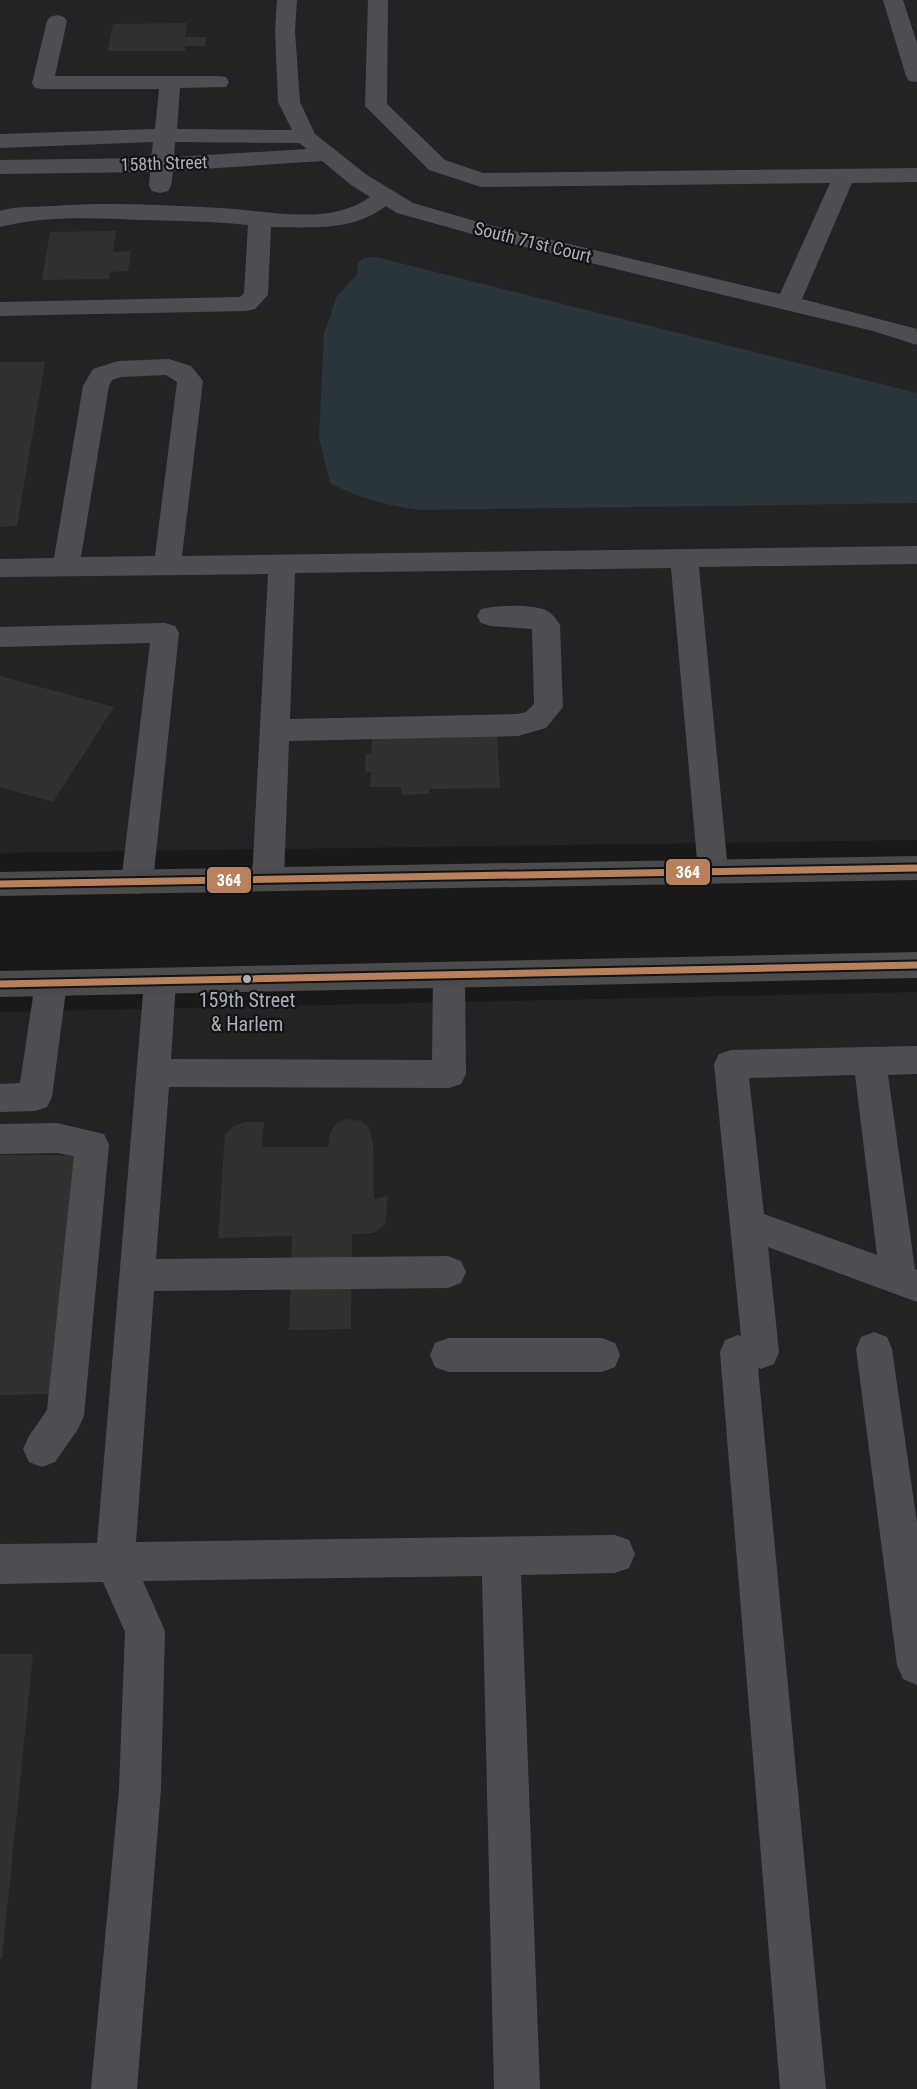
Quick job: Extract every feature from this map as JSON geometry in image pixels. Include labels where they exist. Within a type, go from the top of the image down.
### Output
[{"type":"main road","points":[[0,884],[917,868]]},
{"type":"main road","points":[[0,984],[917,965]]},
{"type":"street","name":"South 71st Court","points":[[287,0],[285,31],[289,102],[306,137],[359,180],[405,208],[466,201],[788,304],[880,325],[917,337]]},
{"type":"street","points":[[378,0],[376,106],[437,165],[466,201],[844,176],[917,175]]},
{"type":"street","points":[[893,0],[917,76]]},
{"type":"street","points":[[57,21],[43,83],[218,82]]},
{"type":"street","points":[[158,212],[170,82]]},
{"type":"street","name":"158th Street","points":[[0,141],[165,135],[306,137]]},
{"type":"street","name":"158th Street","points":[[0,167],[161,165],[327,154]]},
{"type":"street","points":[[788,304],[844,176]]},
{"type":"street","points":[[0,220],[11,215],[78,211],[220,215],[260,220],[338,220],[367,210],[386,196]]},
{"type":"street","points":[[0,309],[246,304],[256,295],[260,220]]},
{"type":"street","points":[[66,567],[96,386],[102,375],[118,369],[169,367],[182,372],[190,381],[167,566]]},
{"type":"street","points":[[0,568],[917,555]]},
{"type":"street","points":[[684,558],[713,871]]},
{"type":"street","points":[[268,879],[282,564]]},
{"type":"street","points":[[275,730],[518,724],[536,720],[549,707],[546,625],[538,618],[491,616]]},
{"type":"street","points":[[0,637],[165,633],[137,882]]},
{"type":"street","points":[[152,1073],[449,1074],[449,976]]},
{"type":"street","points":[[114,2089],[140,1789],[145,1631],[115,1563],[160,982]]},
{"type":"street","points":[[0,1098],[35,1097],[51,983]]},
{"type":"street","points":[[803,2089],[749,1352],[748,1224],[731,1064],[917,1060]]},
{"type":"street","points":[[748,1224],[908,1282],[870,1061]]},
{"type":"street","points":[[0,1139],[57,1138],[92,1145],[65,1416],[42,1449]]},
{"type":"street","points":[[136,1275],[448,1272]]},
{"type":"street","points":[[874,1349],[917,1665]]},
{"type":"street","points":[[448,1355],[602,1355]]},
{"type":"street","points":[[0,1564],[615,1554]]},
{"type":"street","points":[[501,1556],[517,2089]]},
{"type":"shaded area","points":[[0,0],[917,0],[917,840],[0,853]]},
{"type":"shaded area","points":[[376,257],[913,392],[917,394],[917,503],[418,510],[351,493],[330,483],[319,437],[324,334],[336,298],[357,274],[358,262],[364,258]]},
{"type":"shaded area","points":[[917,992],[917,2089],[0,2089],[0,1012]]},
{"type":"building","points":[[187,23],[185,37],[206,37],[205,46],[185,46],[185,51],[108,51],[113,24]]},
{"type":"building","points":[[116,231],[113,252],[131,251],[128,271],[110,272],[109,279],[42,280],[50,232]]},
{"type":"building","points":[[0,362],[45,362],[17,526],[0,527]]},
{"type":"building","points":[[0,676],[114,707],[53,802],[0,787]]},
{"type":"building","points":[[497,736],[500,788],[429,789],[429,794],[402,795],[401,787],[370,787],[371,772],[365,772],[366,754],[371,754],[372,737]]},
{"type":"building","points":[[346,1119],[361,1121],[369,1127],[373,1143],[374,1199],[388,1196],[385,1225],[373,1233],[352,1234],[351,1329],[289,1330],[292,1236],[218,1238],[225,1134],[234,1126],[244,1122],[264,1122],[262,1147],[328,1147],[330,1132],[337,1123]]},
{"type":"building","points":[[0,1155],[79,1155],[54,1394],[0,1395]]},
{"type":"building","points":[[0,1654],[33,1654],[2,1959],[0,1958]]},
{"type":"transit line","name":"364","points":[[0,884],[917,868]]},
{"type":"transit line","name":"364","points":[[0,984],[917,965]]},
{"type":"place","name":"159th Street & Harlem","points":[[247,979]]}]
